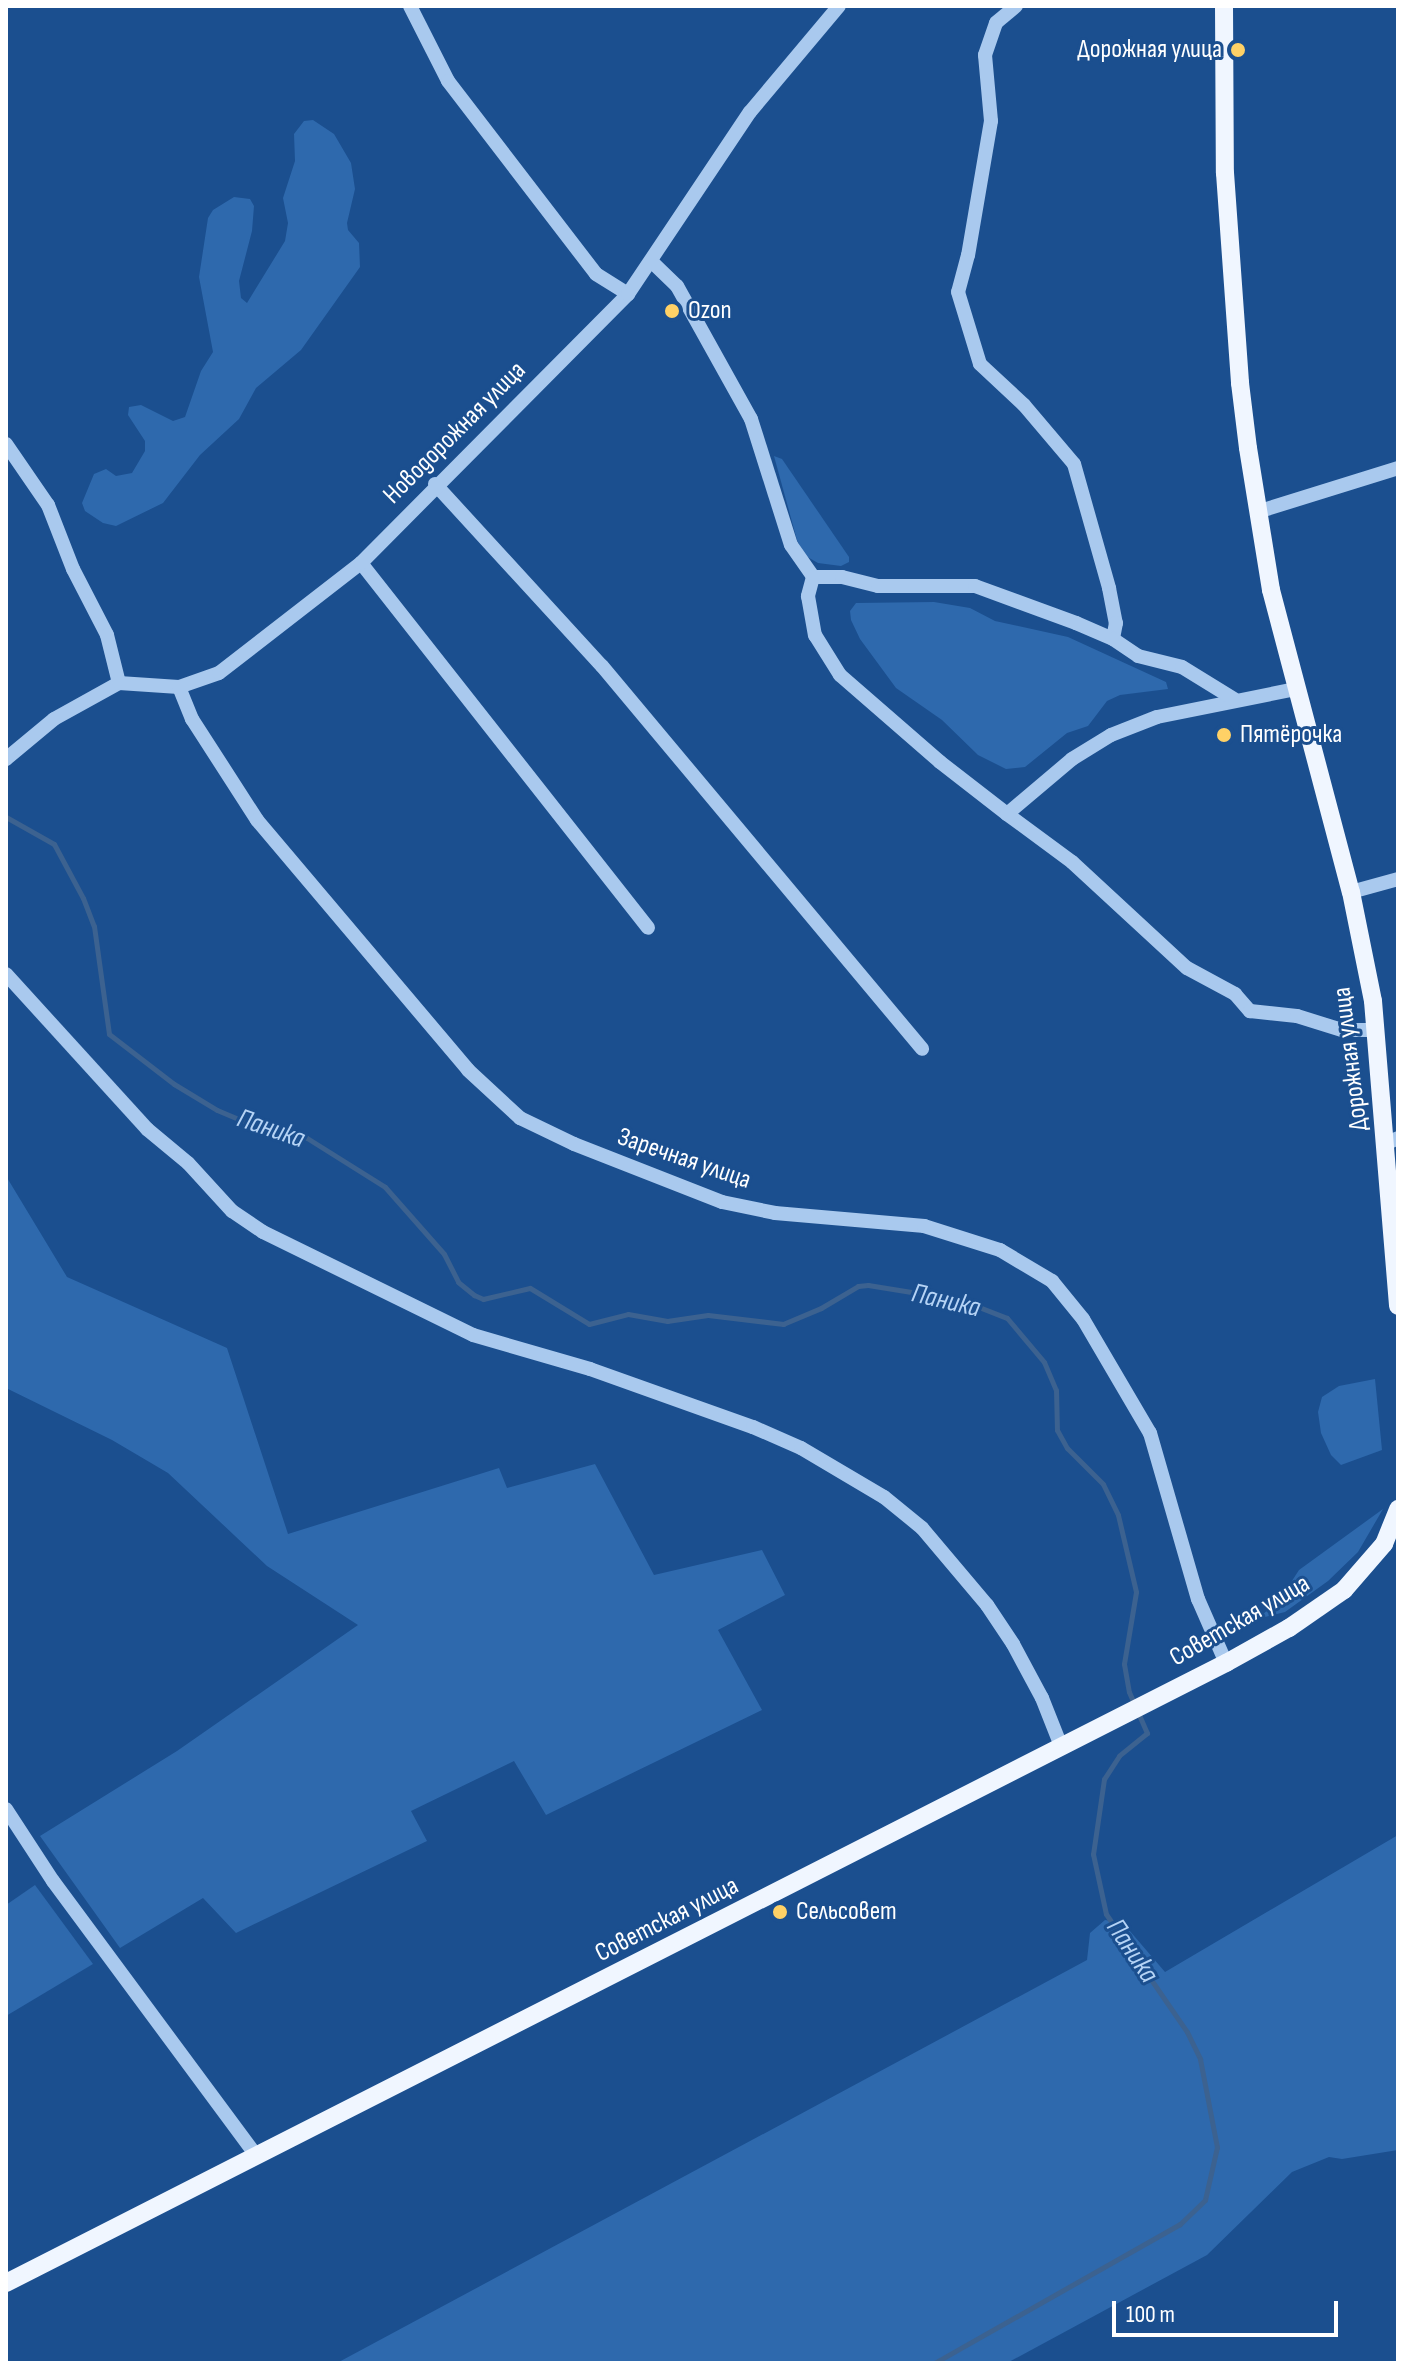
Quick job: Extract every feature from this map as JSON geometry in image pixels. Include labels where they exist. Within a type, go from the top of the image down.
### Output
[{"type":"main road","name":"Дорожная улица","points":[[1224,6],[1223,107],[1231,280],[1240,383],[1257,512],[1271,590],[1351,892],[1377,1030],[1392,1140],[1398,1306]]},
{"type":"main road","name":"Советская улица","points":[[6,2283],[1226,1663],[1289,1628],[1344,1590],[1384,1544],[1398,1509]]},
{"type":"street","points":[[410,6],[448,81],[596,274],[628,294]]},
{"type":"street","name":"Новодорожная улица","points":[[119,683],[179,687],[219,673],[361,563],[435,484],[628,294],[703,177],[750,112],[839,6]]},
{"type":"street","points":[[1016,6],[996,23],[985,55],[991,121],[968,255],[958,292],[980,364],[1024,405],[1074,464],[1109,588],[1116,623],[1113,639]]},
{"type":"street","points":[[651,261],[677,286],[751,419],[791,545],[813,577],[808,596],[815,635],[840,675],[940,762],[1072,862],[1187,968],[1235,994],[1250,1011],[1297,1016],[1342,1030],[1377,1030]]},
{"type":"street","points":[[6,444],[48,505],[73,569],[107,635],[119,683],[54,719],[6,759]]},
{"type":"street","points":[[1257,512],[1398,468]]},
{"type":"street","points":[[435,484],[602,666],[922,1049]]},
{"type":"street","points":[[361,563],[648,928]]},
{"type":"street","points":[[813,577],[842,577],[878,586],[962,583],[1113,639],[1138,656],[1182,667],[1234,699]]},
{"type":"street","name":"Заречная улица","points":[[179,687],[192,719],[257,820],[468,1070],[520,1118],[574,1144],[722,1202],[775,1213],[924,1226],[1000,1250],[1052,1281],[1083,1319],[1150,1433],[1198,1599],[1226,1663]]},
{"type":"street","points":[[1007,814],[1072,759],[1111,735],[1157,717],[1234,699],[1296,689]]},
{"type":"street","points":[[1351,892],[1398,879]]},
{"type":"street","points":[[6,974],[147,1129],[188,1163],[232,1211],[263,1232],[473,1335],[590,1369],[753,1427],[801,1448],[884,1497],[922,1528],[987,1605],[1013,1644],[1042,1698],[1061,1746]]},
{"type":"street","points":[[6,1809],[53,1881],[256,2155]]},
{"type":"shaded area","points":[[313,120],[334,134],[351,163],[355,189],[347,223],[348,230],[359,243],[360,267],[301,350],[256,388],[239,419],[200,455],[163,503],[116,526],[103,523],[85,511],[82,503],[94,474],[106,469],[116,476],[132,473],[145,451],[145,441],[128,415],[129,407],[141,405],[173,421],[185,417],[201,371],[213,352],[199,277],[208,218],[213,210],[234,197],[250,199],[254,206],[252,231],[239,281],[241,298],[247,303],[285,241],[288,223],[283,198],[295,161],[294,134],[304,121]]},
{"type":"shaded area","points":[[774,456],[782,459],[849,557],[849,562],[841,566],[818,563],[804,555]]},
{"type":"shaded area","points":[[934,602],[970,608],[995,621],[1068,637],[1166,682],[1168,689],[1120,695],[1107,701],[1088,726],[1067,733],[1025,767],[1006,769],[978,755],[942,720],[896,688],[860,639],[851,620],[850,611],[856,603]]},
{"type":"shaded area","points":[[6,1176],[67,1277],[227,1348],[288,1534],[499,1468],[507,1488],[595,1464],[654,1575],[762,1550],[785,1595],[718,1630],[762,1710],[546,1815],[514,1761],[411,1811],[427,1841],[236,1933],[203,1898],[120,1948],[40,1836],[177,1751],[358,1625],[267,1566],[168,1473],[112,1440],[6,1388]]},
{"type":"shaded area","points":[[1375,1379],[1382,1450],[1341,1465],[1331,1455],[1321,1433],[1318,1412],[1322,1397],[1339,1386]]},
{"type":"shaded area","points":[[1383,1509],[1358,1552],[1328,1581],[1285,1612],[1257,1619],[1279,1601],[1299,1570]]},
{"type":"shaded area","points":[[1398,1835],[1398,2150],[1342,2159],[1329,2157],[1292,2172],[1207,2255],[1007,2363],[337,2363],[1087,1960],[1090,1933],[1105,1920],[1123,1923],[1165,1972]]},
{"type":"shaded area","points":[[35,1885],[93,1964],[6,2016],[6,1905]]},
{"type":"waterway","name":"Паника","points":[[6,817],[54,844],[83,898],[94,926],[109,1034],[174,1084],[217,1110],[255,1126],[307,1138],[385,1187],[444,1254],[458,1282],[474,1295],[483,1299],[530,1288],[589,1324],[628,1314],[667,1321],[708,1315],[783,1324],[821,1308],[858,1286],[868,1285],[961,1300],[1007,1318],[1044,1362],[1056,1390],[1057,1430],[1067,1448],[1103,1484],[1118,1515],[1136,1592],[1124,1664],[1129,1692],[1147,1733],[1119,1756],[1104,1779],[1093,1854],[1106,1914],[1187,2032],[1200,2059],[1217,2147],[1205,2200],[1180,2224],[934,2363]]},
{"type":"place","name":"Дорожная улица","points":[[1238,50]]},
{"type":"place","name":"Ozon","points":[[672,311]]},
{"type":"place","name":"Пятёрочка","points":[[1224,735]]},
{"type":"place","name":"Сельсовет","points":[[780,1912]]}]
